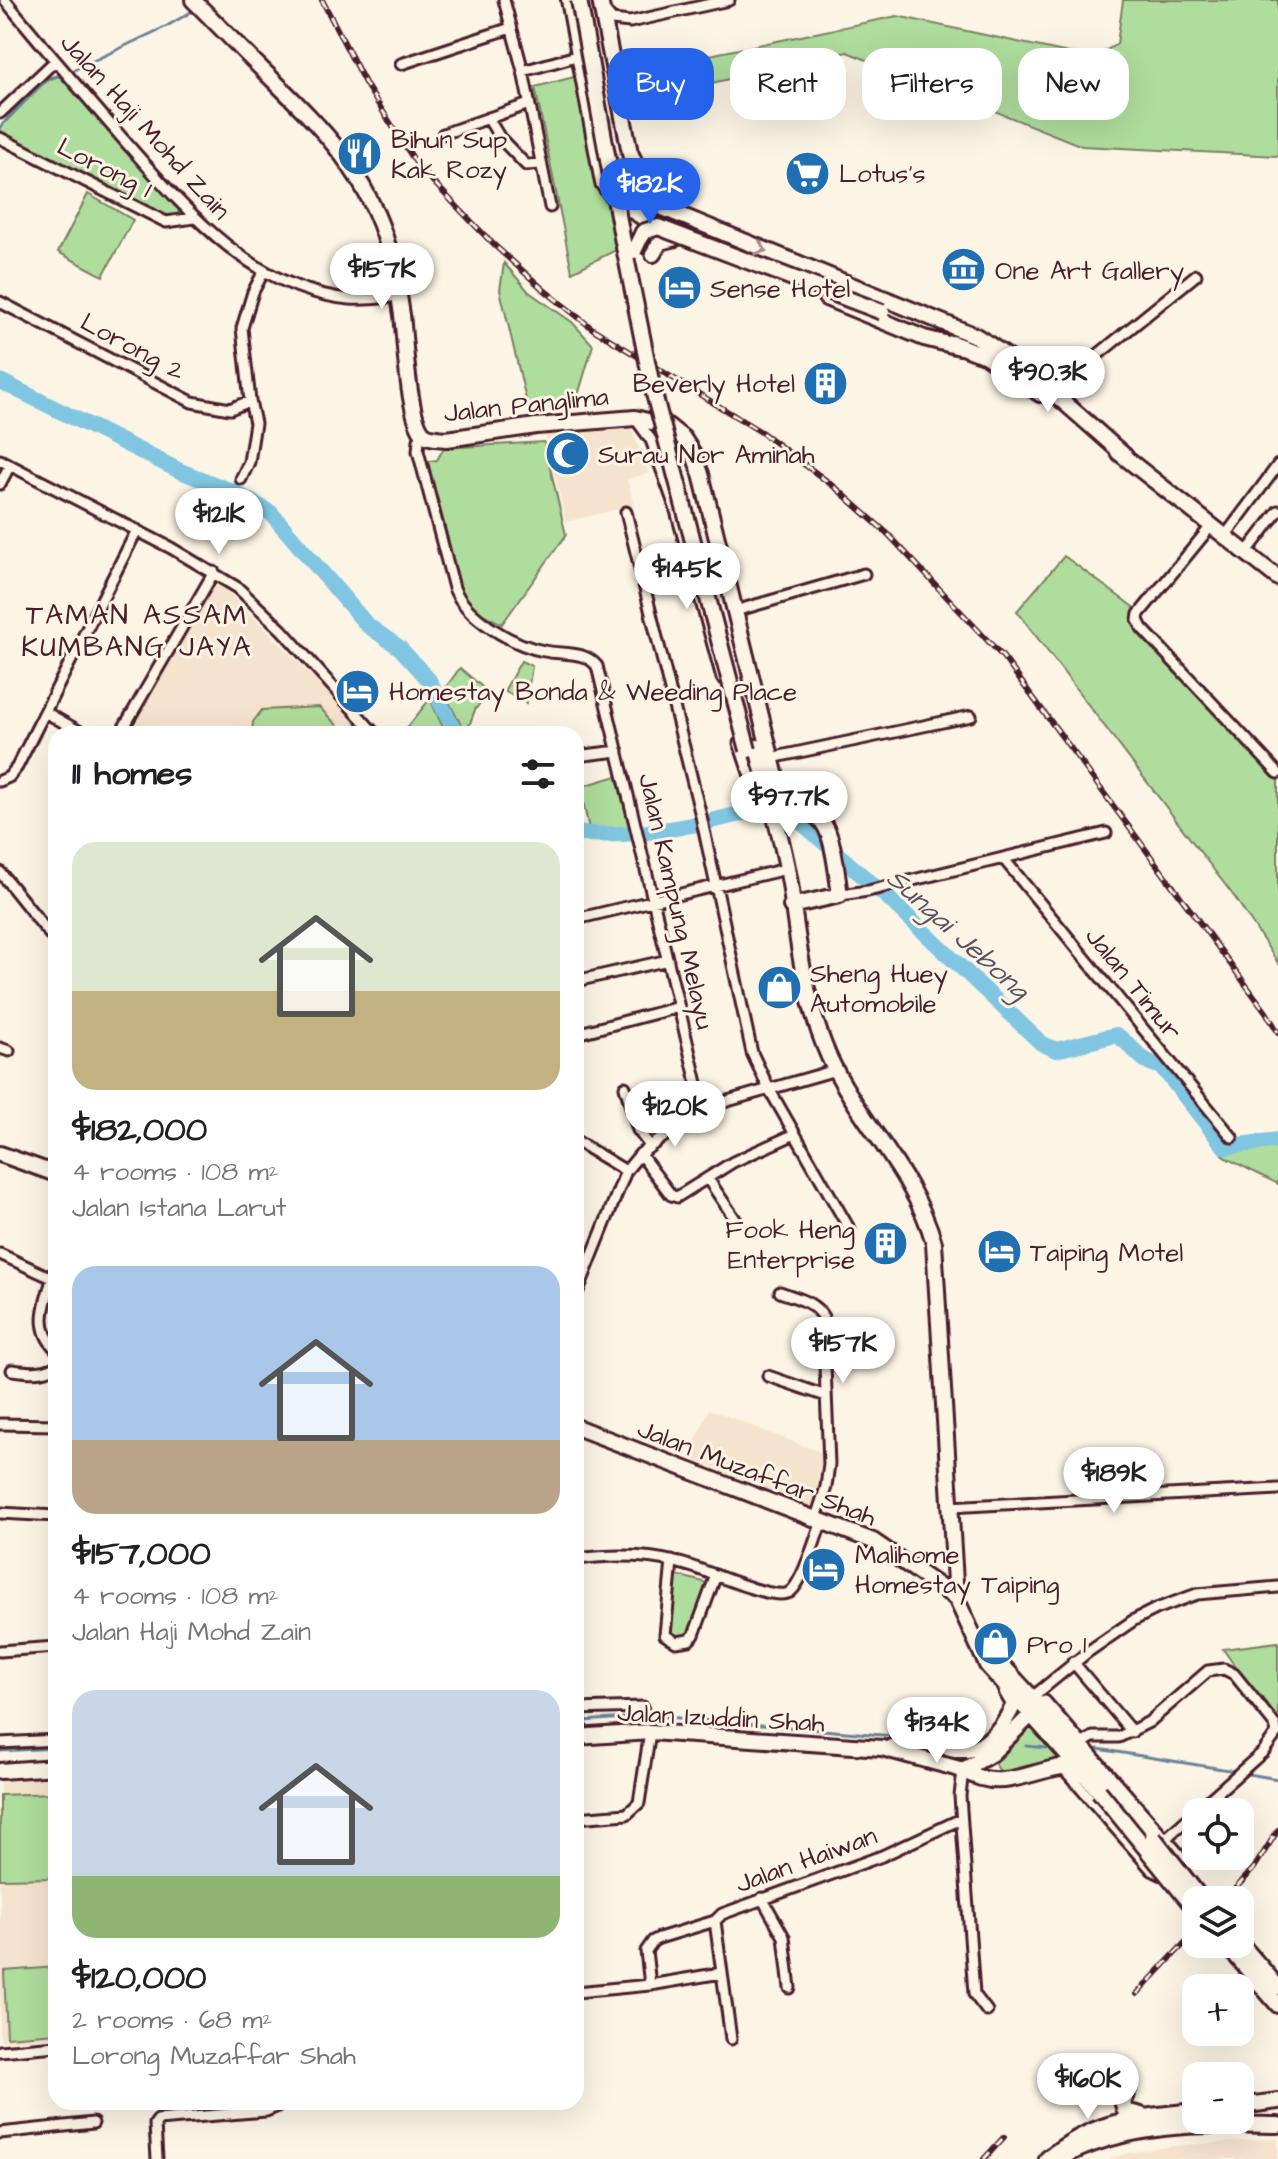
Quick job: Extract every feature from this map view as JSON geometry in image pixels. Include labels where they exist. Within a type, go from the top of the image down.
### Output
[{"type":"main road","name":"Jalan Panglima","points":[[193,0],[320,126],[350,163],[377,213],[392,261],[413,408],[423,433],[447,439],[536,426],[635,418]]},
{"type":"main road","points":[[569,0],[601,174],[609,193],[617,201],[676,238],[924,338],[986,356],[1125,456],[1278,578]]},
{"type":"main road","points":[[579,0],[641,335],[662,431],[752,749]]},
{"type":"main road","points":[[596,1],[646,221]]},
{"type":"main road","points":[[596,1],[634,251],[653,350],[791,906],[815,1016],[836,1070],[897,1163],[924,1214],[934,1243],[956,1598],[987,1665],[1034,1705]]},
{"type":"main road","points":[[617,201],[626,200],[631,194],[630,152]]},
{"type":"main road","points":[[630,152],[644,184],[663,208],[976,336],[1052,392],[1125,456]]},
{"type":"main road","points":[[646,221],[650,213],[663,208]]},
{"type":"main road","points":[[634,251],[639,236],[658,227],[882,312],[960,347]]},
{"type":"main road","points":[[653,254],[660,242],[676,238]]},
{"type":"main road","points":[[635,418],[668,426],[683,438],[694,455],[771,758],[784,793],[821,821],[828,832],[840,895],[791,906]]},
{"type":"main road","points":[[0,1154],[48,1171]]},
{"type":"main road","name":"Jalan Muzaffar Shah","points":[[584,1430],[873,1541],[956,1598]]},
{"type":"main road","points":[[972,1634],[1071,1743],[1099,1791],[1182,1893]]},
{"type":"main road","points":[[882,1748],[916,1742],[963,1750],[986,1747],[1014,1704],[1001,1680]]},
{"type":"main road","points":[[963,1770],[1034,1705]]},
{"type":"main road","name":"Jalan Izuddin Shah","points":[[584,1723],[650,1732],[882,1748],[963,1770],[983,1780],[1001,1782],[1061,1767]]},
{"type":"main road","points":[[986,1747],[994,1768],[1012,1779]]},
{"type":"main road","points":[[1061,1767],[1084,1768],[1159,1838],[1192,1886]]},
{"type":"main road","points":[[0,1771],[48,1768]]},
{"type":"main road","points":[[1238,1958],[1278,2005]]},
{"type":"main road","points":[[1253,1958],[1278,1987]]},
{"type":"main road","points":[[1047,2159],[1110,2116],[1123,2094],[1125,2111],[1171,2121]]},
{"type":"main road","points":[[1254,2105],[1278,2101]]},
{"type":"main road","points":[[1254,2108],[1278,2108]]},
{"type":"main road","points":[[1078,2148],[1182,2117]]},
{"type":"main road","points":[[1254,2120],[1278,2118]]},
{"type":"main road","points":[[1090,2130],[1119,2120],[1182,2122]]},
{"type":"main road","points":[[1059,2159],[1104,2134],[1119,2120]]},
{"type":"main road","points":[[1254,2125],[1278,2125]]},
{"type":"street","name":"Jalan Haji Mohd Zain","points":[[5,0],[194,218],[230,248],[264,271],[332,296],[368,299],[398,296]]},
{"type":"street","points":[[504,0],[523,71],[550,207]]},
{"type":"street","points":[[607,40],[613,30],[630,22],[698,3],[729,0]]},
{"type":"street","points":[[596,1],[612,20],[630,22]]},
{"type":"street","points":[[401,64],[511,28]]},
{"type":"street","points":[[523,71],[580,55]]},
{"type":"street","points":[[0,113],[55,61]]},
{"type":"street","points":[[443,134],[529,104]]},
{"type":"street","points":[[488,118],[500,138],[526,165],[541,164]]},
{"type":"street","name":"Lorong 1","points":[[0,138],[166,222],[194,218]]},
{"type":"street","points":[[241,479],[253,444],[255,423],[242,328],[253,292],[264,271]]},
{"type":"street","points":[[1052,392],[1196,275]]},
{"type":"street","name":"Lorong 2","points":[[0,302],[192,402],[230,409],[250,401]]},
{"type":"street","points":[[635,418],[651,440],[675,507],[740,746],[751,779],[762,793]]},
{"type":"street","name":"Jalan Panglima","points":[[423,433],[418,451],[454,588],[463,606],[483,622]]},
{"type":"street","points":[[0,484],[5,462],[214,572],[238,588],[274,622],[368,726]]},
{"type":"street","points":[[1226,535],[1278,465]]},
{"type":"street","points":[[1246,553],[1278,511]]},
{"type":"street","points":[[626,512],[701,816],[746,1032],[768,1087],[850,1230]]},
{"type":"street","points":[[1212,525],[1139,614],[1138,620],[1142,628],[1278,773]]},
{"type":"street","points":[[0,781],[9,777],[17,767],[137,530]]},
{"type":"street","points":[[125,726],[214,572]]},
{"type":"street","points":[[735,611],[864,574]]},
{"type":"street","name":"Jalan Kampung Melayu","points":[[483,622],[519,643],[540,650],[586,656],[594,662],[635,819],[703,1108]]},
{"type":"street","points":[[45,712],[70,726]]},
{"type":"street","points":[[771,758],[971,716]]},
{"type":"street","name":"Jalan Kampung Melayu","points":[[584,755],[618,751]]},
{"type":"street","points":[[840,895],[868,891],[1106,833]]},
{"type":"street","name":"Jalan Timur","points":[[1003,858],[1232,1137]]},
{"type":"street","points":[[584,917],[782,870]]},
{"type":"street","points":[[0,872],[48,932]]},
{"type":"street","points":[[584,979],[668,960]]},
{"type":"street","points":[[584,1032],[679,1007]]},
{"type":"street","points":[[584,1275],[626,1171],[640,1154],[703,1108],[836,1070]]},
{"type":"street","points":[[625,1087],[638,1130],[650,1146]]},
{"type":"street","points":[[640,1154],[671,1195],[677,1197],[733,1162],[795,1134]]},
{"type":"street","points":[[584,1146],[626,1171]]},
{"type":"street","points":[[708,1179],[737,1222]]},
{"type":"street","points":[[0,1254],[48,1277]]},
{"type":"street","points":[[584,1263],[588,1264]]},
{"type":"street","points":[[584,1558],[630,1555],[672,1561],[779,1595],[787,1594],[797,1585],[819,1520],[829,1464],[823,1317],[810,1303],[780,1292]]},
{"type":"street","points":[[48,1299],[42,1318],[42,1331],[48,1339]]},
{"type":"street","points":[[12,1370],[48,1370]]},
{"type":"street","points":[[768,1376],[826,1396]]},
{"type":"street","points":[[0,1424],[48,1425]]},
{"type":"street","points":[[949,1507],[1278,1489]]},
{"type":"street","points":[[0,1513],[48,1516]]},
{"type":"street","points":[[672,1561],[665,1635],[676,1642],[689,1640],[694,1635],[716,1575]]},
{"type":"street","points":[[1061,1767],[1152,1870],[1162,1875],[1175,1871],[1181,1861],[1179,1854],[1159,1838],[1034,1705],[1073,1662],[1134,1620],[1197,1594],[1278,1587]]},
{"type":"street","points":[[0,1651],[48,1648]]},
{"type":"street","points":[[1073,1662],[1132,1732]]},
{"type":"street","points":[[1071,1743],[1093,1737],[1119,1737],[1132,1732],[1149,1722],[1208,1671],[1224,1669],[1234,1674],[1275,1725],[1277,1733],[1252,1761],[1159,1838]]},
{"type":"street","points":[[584,1721],[643,1707]]},
{"type":"street","points":[[584,1817],[627,1814],[634,1810],[639,1803],[650,1732]]},
{"type":"street","points":[[0,1743],[48,1740]]},
{"type":"street","points":[[963,1770],[961,1819],[974,1994],[987,2011]]},
{"type":"street","name":"Jalan Haiwan","points":[[731,2039],[715,1921],[722,1914],[882,1856],[961,1819]]},
{"type":"street","points":[[762,1898],[784,1937],[790,1988]]},
{"type":"street","points":[[650,1985],[646,1951],[653,1941],[715,1921]]},
{"type":"street","points":[[584,1991],[650,1985],[721,1973]]},
{"type":"street","points":[[0,2051],[48,2047]]},
{"type":"street","points":[[157,2159],[155,2124],[158,2120],[268,2110]]},
{"type":"street","points":[[0,2133],[93,2123]]},
{"type":"shaded area","points":[[629,422],[649,473],[627,479],[634,505],[566,522],[544,431]]},
{"type":"shaded area","points":[[214,585],[221,586],[256,619],[361,726],[128,726]]},
{"type":"shaded area","points":[[709,1409],[835,1458],[815,1508],[689,1458]]},
{"type":"shaded area","points":[[48,1771],[48,2038],[0,2041],[0,1774]]},
{"type":"shaded area","points":[[1278,2138],[1278,2159],[1109,2159],[1174,2146]]},
{"type":"green space","points":[[1123,0],[1278,0],[1278,156],[1082,146],[1002,114],[1002,48],[862,48],[862,58],[846,52],[846,48],[744,48],[897,16],[1046,48],[1018,48],[1018,120],[1129,120],[1129,48],[1110,48],[1117,44]]},
{"type":"green space","points":[[730,51],[730,79],[714,82],[714,54]]},
{"type":"green space","points":[[59,76],[179,208],[178,215],[168,217],[161,214],[0,131],[25,99]]},
{"type":"green space","points":[[578,76],[618,249],[572,272],[535,87]]},
{"type":"green space","points":[[88,194],[133,220],[103,276],[58,252]]},
{"type":"green space","points":[[504,263],[529,292],[572,322],[593,345],[577,399],[528,408],[500,290]]},
{"type":"green space","points":[[544,442],[566,535],[502,624],[465,605],[428,461],[437,460],[444,448]]},
{"type":"green space","points":[[1064,556],[1136,609],[1133,615],[1136,626],[1278,776],[1278,963],[1236,899],[1017,611]]},
{"type":"green space","points":[[521,661],[532,666],[526,703],[504,691]]},
{"type":"green space","points":[[460,668],[488,692],[475,710],[469,726],[462,726],[443,691]]},
{"type":"green space","points":[[430,699],[442,726],[408,726]]},
{"type":"green space","points":[[319,707],[338,726],[253,726],[262,710]]},
{"type":"green space","points":[[620,775],[635,829],[589,829],[584,786]]},
{"type":"green space","points":[[1278,1142],[1278,1184],[1224,1157],[1219,1150]]},
{"type":"green space","points":[[676,1575],[704,1582],[707,1589],[694,1629],[685,1639],[669,1636]]},
{"type":"green space","points":[[1278,1642],[1278,1727],[1223,1649]]},
{"type":"green space","points":[[1033,1725],[1064,1761],[1023,1771],[1000,1771],[995,1764]]},
{"type":"green space","points":[[48,1793],[48,1878],[0,1879],[0,1795]]},
{"type":"green space","points":[[48,1968],[48,2034],[7,2037],[4,1971]]},
{"type":"waterway","points":[[72,71],[191,12]]},
{"type":"waterway","points":[[0,127],[48,78],[58,76]]},
{"type":"waterway","name":"Sungai Jebong","points":[[0,381],[180,471],[234,492],[271,513],[367,625],[400,648],[429,680],[452,726]]},
{"type":"waterway","name":"Sungai Jebong","points":[[584,833],[653,831],[780,804],[888,898],[1041,1043],[1056,1050],[1116,1035],[1142,1058],[1161,1066],[1225,1147],[1278,1140]]},
{"type":"waterway","points":[[584,1721],[654,1716],[906,1737]]},
{"type":"waterway","points":[[946,1740],[970,1742]]},
{"type":"waterway","points":[[1026,1746],[1047,1748]]},
{"type":"waterway","points":[[0,1751],[48,1748]]},
{"type":"waterway","points":[[1098,1749],[1235,1771]]},
{"type":"waterway","points":[[1242,1773],[1278,1779]]},
{"type":"railway","points":[[322,0],[366,85],[418,166],[494,245],[593,329],[761,432],[836,488],[888,534],[1003,657],[1278,1032]]},
{"type":"railway","points":[[1238,1886],[1254,1868],[1278,1830]]},
{"type":"railway","points":[[1137,1994],[1182,1946]]},
{"type":"railway","points":[[984,2159],[1004,2137]]},
{"type":"place","name":"Bihun Sup Kak Rozy","points":[[360,154]]},
{"type":"place","name":"Lotus's","points":[[808,173]]},
{"type":"place","name":"One Art Gallery","points":[[964,270]]},
{"type":"place","name":"Sense Hotel","points":[[679,288]]},
{"type":"place","name":"Beverly Hotel","points":[[826,383]]},
{"type":"place","name":"Surau Nor Aminah","points":[[567,454]]},
{"type":"place","name":"Homestay Bonda & Weeding Place","points":[[358,691]]},
{"type":"place","name":"Sheng Huey Automobile","points":[[779,988]]},
{"type":"place","name":"Fook Heng Enterprise","points":[[886,1244]]},
{"type":"place","name":"Taiping Motel","points":[[999,1252]]},
{"type":"place","name":"Malihome Homestay Taiping","points":[[824,1569]]},
{"type":"place","name":"Pro 1","points":[[996,1644]]},
{"type":"district","name":"TAMAN ASSAM KUMBANG JAYA","points":[[137,630]]}]
